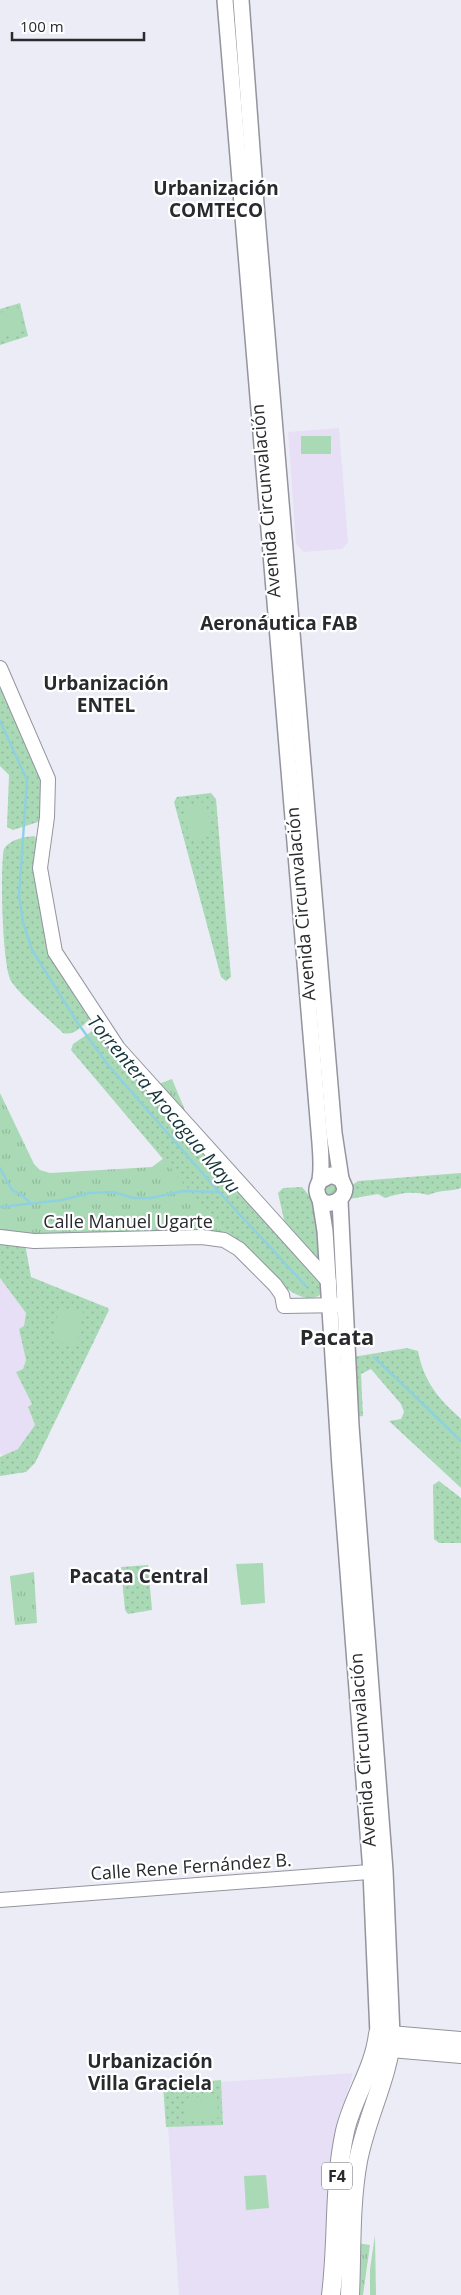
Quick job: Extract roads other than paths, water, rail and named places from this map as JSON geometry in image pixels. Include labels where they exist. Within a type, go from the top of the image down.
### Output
[{"type":"highway","points":[[384,2041],[461,2041]]},
{"type":"highway","points":[[384,2041],[461,2054]]},
{"type":"highway","name":"Avenida Circunvalación","points":[[331,2295],[336,2186],[344,2137],[352,2110],[384,2041]]},
{"type":"highway","name":"Avenida Circunvalación","points":[[350,2295],[352,2210],[357,2167],[364,2135],[384,2076],[384,2041]]},
{"type":"main road","name":"Avenida Circunvalación","points":[[225,0],[318,1124],[320,1181]]},
{"type":"main road","name":"Avenida Circunvalación","points":[[241,0],[334,1133],[341,1179]]},
{"type":"main road","points":[[331,1175],[341,1179],[345,1191],[340,1200],[328,1204],[320,1199],[317,1191],[320,1181],[331,1175]]},
{"type":"main road","name":"Avenida Circunvalación","points":[[320,1199],[325,1231],[329,1282],[337,1305]]},
{"type":"main road","name":"Avenida Circunvalación","points":[[340,1200],[337,1305],[340,1476],[378,1871],[384,2041]]},
{"type":"street","points":[[0,668],[45,769],[48,790],[40,868],[55,952],[118,1048],[329,1282]]},
{"type":"street","name":"Calle Manuel Ugarte","points":[[0,1237],[34,1241],[202,1237],[224,1240],[239,1249],[258,1266],[282,1294],[284,1306],[337,1305]]},
{"type":"street","name":"Calle Rene Fernández B.","points":[[0,1900],[378,1871]]},
{"type":"waterway","name":"Torrentera Arocagua Mayu","points":[[0,721],[27,780],[19,896],[23,922],[32,950],[77,1022],[108,1065],[219,1192],[306,1286]]},
{"type":"waterway","points":[[0,1168],[12,1190],[22,1195],[31,1204]]},
{"type":"waterway","points":[[0,1207],[62,1200],[90,1193],[113,1192],[134,1198],[151,1198],[183,1191],[218,1192]]},
{"type":"waterway","name":"Torrentera Arocagua Mayu","points":[[374,1357],[461,1441]]},
{"type":"district","name":"Urbanización COMTECO","points":[[216,199]]},
{"type":"district","name":"Aeronáutica FAB","points":[[279,623]]},
{"type":"district","name":"Urbanización ENTEL","points":[[106,694]]},
{"type":"district","name":"Pacata","points":[[337,1336]]},
{"type":"district","name":"Pacata Central","points":[[139,1576]]},
{"type":"district","name":"Urbanización Villa Graciela","points":[[150,2072]]}]
